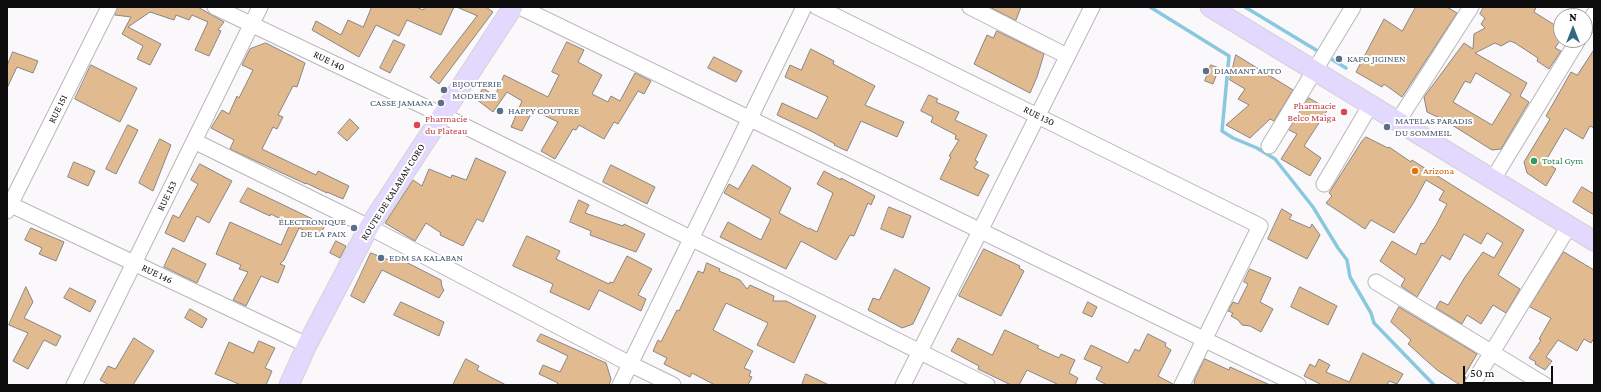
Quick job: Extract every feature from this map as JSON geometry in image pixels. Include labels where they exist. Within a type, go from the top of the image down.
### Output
[{"type":"main road","name":"ROUTE DE KALABAN CORO","points":[[290,385],[307,345],[369,227],[513,7]]},
{"type":"main road","points":[[1210,7],[1371,104],[1594,242]]},
{"type":"street","name":"RUE 151","points":[[8,206],[109,7]]},
{"type":"street","name":"RUE 140","points":[[216,7],[442,115],[987,385]]},
{"type":"street","name":"RUE 153","points":[[74,385],[260,7]]},
{"type":"street","points":[[520,7],[1298,385]]},
{"type":"street","points":[[620,385],[804,7]]},
{"type":"street","name":"RUE 130","points":[[817,7],[1260,226],[1204,340]]},
{"type":"street","points":[[970,7],[1067,56]]},
{"type":"street","points":[[903,385],[1092,7]]},
{"type":"street","points":[[1269,146],[1353,7]]},
{"type":"street","points":[[1398,122],[1471,7]]},
{"type":"street","points":[[1493,179],[1573,48]]},
{"type":"street","points":[[1324,184],[1371,104]]},
{"type":"street","points":[[194,141],[369,227],[673,385]]},
{"type":"street","name":"RUE 146","points":[[8,206],[134,263],[307,345]]},
{"type":"street","points":[[1472,385],[1569,226]]},
{"type":"street","points":[[1376,282],[1545,385]]},
{"type":"street","points":[[1182,385],[1204,340]]},
{"type":"building","points":[[118,7],[198,7],[224,22],[218,30],[221,31],[209,56],[195,50],[208,22],[192,15],[189,20],[176,15],[174,20],[150,12],[128,27],[161,44],[150,65],[137,59],[143,46],[122,34],[131,17],[115,15]]},
{"type":"building","points":[[372,7],[416,7],[423,10],[425,7],[454,7],[441,35],[407,20],[399,36],[376,25],[359,57],[312,30],[316,21],[341,35],[348,20],[363,27]]},
{"type":"building","points":[[457,7],[486,7],[493,12],[439,84],[430,77],[477,16]]},
{"type":"building","points":[[990,7],[1021,7],[1016,20]]},
{"type":"building","points":[[1416,7],[1447,7],[1457,13],[1402,97],[1384,84],[1382,87],[1356,72],[1384,19],[1402,31]]},
{"type":"building","points":[[1484,7],[1536,7],[1534,12],[1553,24],[1553,48],[1561,51],[1549,69],[1537,61],[1538,58],[1510,41],[1501,46],[1495,43],[1475,53],[1527,83],[1520,96],[1529,102],[1501,149],[1492,150],[1444,120],[1427,112],[1424,97],[1464,43],[1473,49],[1474,34],[1485,28],[1481,24],[1485,18],[1480,14]],"holes":[[[1476,73],[1511,94],[1492,125],[1453,102],[1465,81],[1470,83]]]},
{"type":"building","points":[[997,31],[1044,54],[1030,93],[974,64],[987,35],[993,38]]},
{"type":"building","points":[[394,40],[405,45],[390,73],[380,68]]},
{"type":"building","points":[[567,42],[584,50],[578,62],[602,75],[592,94],[608,102],[611,96],[620,101],[635,73],[651,81],[644,94],[638,91],[618,124],[614,122],[604,139],[579,125],[576,130],[573,129],[555,159],[541,151],[558,122],[533,110],[522,131],[511,127],[522,101],[507,92],[493,112],[476,99],[483,88],[495,96],[504,75],[548,97],[559,75],[552,72]]},
{"type":"building","points":[[266,43],[305,63],[297,87],[293,86],[278,115],[283,117],[277,129],[273,127],[262,149],[316,175],[318,171],[349,186],[343,199],[306,184],[230,149],[234,140],[211,128],[222,110],[229,114],[237,96],[239,98],[253,70],[242,65],[250,49]]},
{"type":"building","points":[[811,49],[834,61],[833,64],[875,86],[865,105],[904,122],[897,137],[861,121],[847,151],[811,131],[777,115],[782,103],[817,119],[828,97],[785,77],[790,65],[801,70]]},
{"type":"building","points":[[1594,50],[1594,128],[1590,126],[1583,139],[1565,128],[1545,162],[1556,169],[1546,186],[1527,173],[1524,162],[1550,119],[1546,116],[1571,72],[1577,75]]},
{"type":"building","points":[[13,52],[38,61],[33,73],[17,67],[7,88],[7,66]]},
{"type":"building","points":[[1236,55],[1293,90],[1274,121],[1270,119],[1250,138],[1226,125],[1249,105],[1238,99],[1245,89],[1230,80]]},
{"type":"building","points":[[714,57],[742,71],[736,82],[708,68]]},
{"type":"building","points":[[91,65],[137,88],[120,122],[75,99]]},
{"type":"building","points":[[1211,65],[1219,68],[1213,84],[1205,81]]},
{"type":"building","points":[[929,95],[938,99],[936,102],[959,112],[955,120],[987,135],[975,160],[978,162],[974,168],[989,175],[978,196],[940,179],[951,157],[949,156],[959,140],[955,139],[956,135],[931,122],[933,117],[921,111]]},
{"type":"building","points":[[1309,98],[1328,109],[1304,146],[1321,158],[1310,176],[1281,159],[1297,134],[1289,130]]},
{"type":"building","points":[[350,119],[359,128],[347,141],[338,133]]},
{"type":"building","points":[[128,125],[138,130],[116,174],[106,169]]},
{"type":"building","points":[[1366,137],[1388,148],[1389,147],[1411,162],[1412,160],[1524,230],[1498,275],[1520,289],[1506,313],[1493,305],[1481,324],[1467,315],[1462,324],[1436,308],[1440,301],[1448,305],[1465,277],[1483,252],[1494,258],[1503,243],[1487,233],[1481,244],[1464,234],[1450,260],[1442,255],[1417,297],[1401,286],[1405,279],[1380,261],[1392,241],[1416,255],[1421,243],[1424,244],[1436,225],[1447,204],[1439,200],[1444,191],[1426,180],[1394,233],[1371,220],[1365,229],[1326,203],[1332,196],[1329,193]]},
{"type":"building","points":[[160,139],[171,145],[153,191],[139,183]]},
{"type":"building","points":[[476,158],[506,172],[483,222],[477,219],[463,246],[440,235],[441,233],[426,223],[415,241],[385,223],[413,180],[422,186],[429,169],[451,178],[452,175],[466,180]]},
{"type":"building","points":[[74,162],[95,171],[88,186],[68,177]]},
{"type":"building","points":[[200,164],[232,181],[209,223],[197,216],[184,242],[165,233],[173,215],[179,218],[198,184],[191,180]]},
{"type":"building","points":[[611,165],[655,187],[647,204],[603,182]]},
{"type":"building","points":[[753,165],[791,188],[779,213],[817,232],[833,193],[817,184],[824,171],[875,196],[871,205],[868,203],[854,236],[850,235],[836,260],[801,241],[786,269],[720,237],[728,222],[761,240],[771,219],[724,193],[729,184],[738,189]]},
{"type":"building","points":[[1582,187],[1594,194],[1594,215],[1573,202]]},
{"type":"building","points":[[248,188],[325,225],[319,238],[299,228],[284,260],[280,264],[285,266],[278,283],[261,276],[246,306],[233,300],[248,272],[239,269],[241,265],[216,254],[230,222],[281,245],[290,224],[271,214],[270,216],[240,202]]},
{"type":"building","points":[[579,200],[589,205],[585,213],[623,226],[624,224],[645,234],[636,252],[590,235],[591,231],[570,222]]},
{"type":"building","points":[[889,207],[911,216],[903,238],[881,229]]},
{"type":"building","points":[[1282,209],[1292,215],[1289,219],[1310,228],[1312,224],[1320,235],[1307,259],[1268,239]]},
{"type":"building","points":[[31,228],[64,242],[56,261],[39,254],[42,248],[25,240]]},
{"type":"building","points":[[527,236],[560,251],[556,259],[609,284],[610,282],[613,283],[627,256],[652,269],[638,295],[646,299],[641,311],[599,290],[589,310],[550,292],[553,284],[513,266]]},
{"type":"building","points":[[336,241],[346,246],[340,258],[330,253]]},
{"type":"building","points":[[173,248],[206,264],[197,283],[164,267]]},
{"type":"building","points":[[984,249],[1020,266],[1019,268],[1024,271],[1001,316],[959,296]]},
{"type":"building","points":[[1564,252],[1594,270],[1594,338],[1591,343],[1584,339],[1577,351],[1558,340],[1546,357],[1552,361],[1545,370],[1529,358],[1541,340],[1539,339],[1551,318],[1530,307]]},
{"type":"building","points":[[371,253],[394,262],[398,258],[441,280],[444,290],[439,298],[382,270],[364,303],[351,296]]},
{"type":"building","points":[[707,263],[720,269],[719,271],[740,280],[747,289],[750,285],[774,296],[773,301],[786,301],[816,316],[794,363],[757,345],[768,323],[726,303],[713,330],[753,351],[744,368],[751,371],[749,376],[752,377],[748,385],[715,385],[692,373],[690,377],[664,364],[667,358],[653,351],[658,340],[661,342],[677,310],[679,311],[698,271],[703,273]]},
{"type":"building","points":[[895,269],[930,288],[913,324],[902,328],[868,310],[873,298],[879,300]]},
{"type":"building","points":[[1250,269],[1271,278],[1260,302],[1273,309],[1261,332],[1250,326],[1242,325],[1238,320],[1231,316],[1233,313],[1228,311],[1233,302],[1238,304],[1248,284],[1244,282]]},
{"type":"building","points":[[26,287],[33,302],[24,318],[61,336],[56,346],[44,340],[28,369],[13,361],[28,333],[9,325]]},
{"type":"building","points":[[1300,287],[1337,306],[1328,325],[1291,307]]},
{"type":"building","points":[[70,288],[96,301],[90,312],[64,298]]},
{"type":"building","points":[[401,302],[444,322],[439,336],[394,315]]},
{"type":"building","points":[[1088,302],[1097,307],[1092,317],[1083,313]]},
{"type":"building","points":[[1399,307],[1477,354],[1464,376],[1466,377],[1463,385],[1460,385],[1437,370],[1408,344],[1411,340],[1391,322]]},
{"type":"building","points":[[190,309],[207,319],[202,328],[185,318]]},
{"type":"building","points":[[1005,330],[1039,346],[1037,348],[1059,358],[1061,354],[1075,360],[1069,373],[1078,378],[1075,385],[1059,385],[1027,370],[1019,385],[1011,385],[978,369],[979,366],[951,351],[958,338],[992,355]]},
{"type":"building","points":[[541,334],[606,363],[611,379],[609,385],[556,385],[558,383],[539,374],[543,365],[560,372],[568,356],[537,341]]},
{"type":"building","points":[[1148,334],[1166,343],[1165,346],[1171,350],[1158,376],[1173,385],[1107,385],[1096,379],[1102,367],[1084,359],[1091,345],[1128,363],[1135,349],[1139,351]]},
{"type":"building","points":[[134,338],[154,351],[133,385],[109,385],[100,380],[108,366],[115,369]]},
{"type":"building","points":[[259,341],[275,348],[265,368],[272,371],[266,385],[241,385],[215,374],[229,342],[253,353]]},
{"type":"building","points":[[1363,353],[1403,374],[1397,384],[1389,381],[1387,385],[1322,385],[1304,376],[1310,364],[1315,367],[1319,359],[1330,365],[1326,372],[1349,382]]},
{"type":"building","points":[[466,359],[479,366],[477,370],[506,385],[453,385]]},
{"type":"building","points":[[1205,359],[1229,370],[1230,367],[1270,385],[1194,385],[1195,379]]},
{"type":"building","points":[[806,374],[829,385],[802,385]]},
{"type":"waterway","points":[[1150,7],[1229,56],[1222,131],[1233,138],[1257,148],[1275,159],[1313,207],[1347,260],[1350,277],[1371,313],[1374,323],[1434,385]]},
{"type":"waterway","points":[[1245,7],[1321,53]]},
{"type":"waterway","points":[[1328,57],[1346,68]]},
{"type":"place","name":"KAFO JIGINEN","points":[[1339,59]]},
{"type":"place","name":"DIAMANT AUTO","points":[[1206,71]]},
{"type":"place","name":"BIJOUTERIE MODERNE","points":[[444,90]]},
{"type":"place","name":"CASSE JAMANA","points":[[441,103]]},
{"type":"place","name":"HAPPY COUTURE","points":[[500,111]]},
{"type":"place","name":"Pharmacie Belco Maiga","points":[[1344,112]]},
{"type":"place","name":"Pharmacie du Plateau","points":[[417,125]]},
{"type":"place","name":"MATELAS PARADIS DU SOMMEIL","points":[[1387,127]]},
{"type":"place","name":"Total Gym","points":[[1534,161]]},
{"type":"place","name":"Arizona","points":[[1415,171]]},
{"type":"place","name":"ÉLECTRONIQUE DE LA PAIX","points":[[354,228]]},
{"type":"place","name":"EDM SA KALABAN","points":[[381,258]]}]
